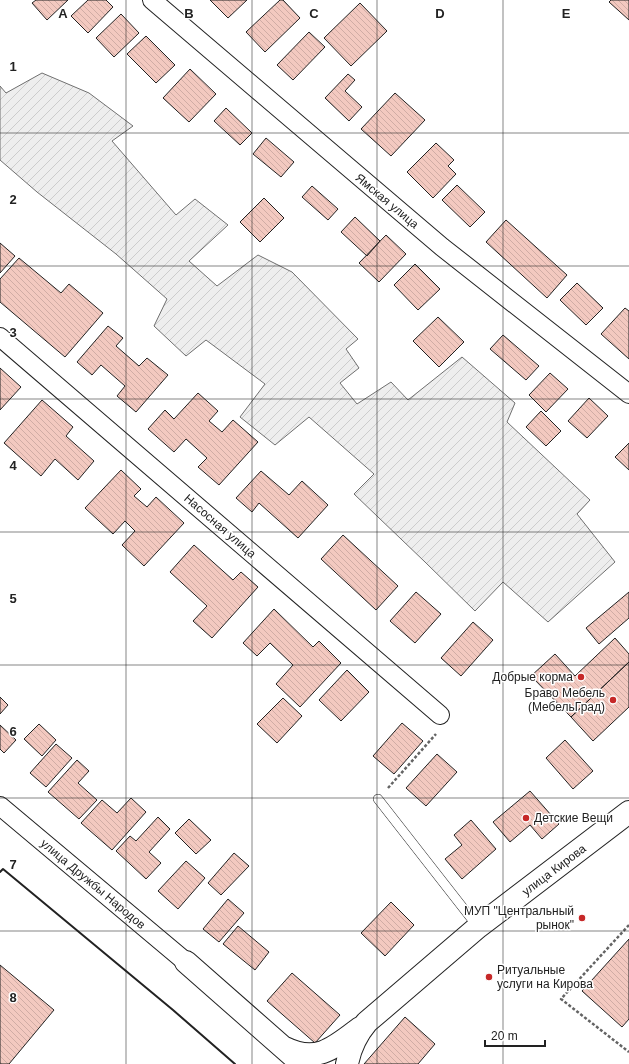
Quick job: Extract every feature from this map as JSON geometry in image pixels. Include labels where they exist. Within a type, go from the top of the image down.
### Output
[{"type":"street","name":"Ямская улица","points":[[152,0],[442,247],[629,394]]},
{"type":"street","name":"Насосная улица","points":[[0,337],[440,714]]},
{"type":"street","name":"улица Дружбы Народов","points":[[0,806],[186,962]]},
{"type":"street","name":"улица Кирова","points":[[367,1022],[478,927],[629,812]]},
{"type":"street","points":[[186,962],[302,1064]]},
{"type":"street","points":[[284,1048],[300,1054],[317,1054],[341,1043],[367,1022]]},
{"type":"street","points":[[347,1064],[351,1046],[357,1034],[367,1022]]},
{"type":"lane","points":[[378,799],[478,927]]},
{"type":"path","points":[[378,799],[440,729],[440,714]]},
{"type":"path","points":[[629,925],[560,999],[629,1052]]},
{"type":"shaded area","points":[[42,73],[89,93],[133,126],[112,141],[176,215],[195,199],[228,225],[189,261],[217,286],[258,255],[292,272],[358,339],[346,349],[359,368],[340,383],[357,404],[391,382],[408,400],[462,357],[515,403],[507,422],[590,500],[577,514],[615,562],[548,622],[503,582],[475,611],[354,494],[374,474],[309,417],[275,445],[240,417],[265,384],[206,340],[186,356],[154,326],[167,299],[116,254],[37,192],[0,160],[0,86],[6,93]]},
{"type":"building","points":[[36,0],[68,0],[47,20],[32,3]]},
{"type":"building","points":[[88,0],[106,0],[113,7],[88,33],[71,16]]},
{"type":"building","points":[[210,0],[247,0],[228,18]]},
{"type":"building","points":[[280,0],[283,0],[300,18],[265,52],[246,32]]},
{"type":"building","points":[[611,0],[629,0],[629,20],[609,2]]},
{"type":"building","points":[[360,3],[387,31],[351,66],[324,38]]},
{"type":"building","points":[[121,14],[139,33],[114,57],[96,38]]},
{"type":"building","points":[[309,32],[325,47],[293,80],[277,65]]},
{"type":"building","points":[[146,36],[175,65],[156,83],[127,54]]},
{"type":"building","points":[[190,69],[216,94],[189,122],[163,98]]},
{"type":"building","points":[[348,74],[355,80],[345,91],[362,107],[349,121],[325,98]]},
{"type":"building","points":[[395,93],[425,120],[391,156],[361,129]]},
{"type":"building","points":[[226,108],[252,133],[240,145],[214,121]]},
{"type":"building","points":[[266,138],[294,162],[281,177],[253,154]]},
{"type":"building","points":[[436,143],[454,160],[448,166],[456,174],[433,198],[407,172]]},
{"type":"building","points":[[457,185],[485,212],[470,227],[442,200]]},
{"type":"building","points":[[312,186],[338,209],[328,220],[302,197]]},
{"type":"building","points":[[264,198],[284,218],[260,242],[240,222]]},
{"type":"building","points":[[355,217],[380,241],[367,256],[341,232]]},
{"type":"building","points":[[506,220],[567,275],[547,298],[486,242]]},
{"type":"building","points":[[386,235],[406,254],[379,282],[359,263]]},
{"type":"building","points":[[0,243],[15,256],[0,273]]},
{"type":"building","points":[[19,258],[61,293],[69,284],[103,313],[65,357],[0,302],[0,279]]},
{"type":"building","points":[[415,264],[440,289],[418,310],[394,285]]},
{"type":"building","points":[[577,283],[603,308],[586,325],[560,300]]},
{"type":"building","points":[[625,308],[629,311],[629,359],[601,334]]},
{"type":"building","points":[[438,317],[464,342],[439,367],[413,341]]},
{"type":"building","points":[[108,326],[123,338],[116,346],[139,366],[147,358],[168,375],[136,412],[117,396],[125,386],[101,365],[92,375],[77,362]]},
{"type":"building","points":[[503,335],[539,366],[526,380],[490,349]]},
{"type":"building","points":[[0,368],[21,387],[0,410]]},
{"type":"building","points":[[550,373],[568,389],[546,412],[529,395]]},
{"type":"building","points":[[198,393],[218,411],[209,421],[222,432],[233,420],[258,442],[219,485],[198,467],[207,458],[186,439],[174,452],[148,429],[165,410],[174,419]]},
{"type":"building","points":[[589,398],[608,416],[587,438],[568,421]]},
{"type":"building","points":[[42,400],[73,427],[66,436],[94,461],[78,480],[55,459],[41,476],[4,443]]},
{"type":"building","points":[[541,411],[561,431],[546,446],[526,427]]},
{"type":"building","points":[[629,443],[629,470],[615,457]]},
{"type":"building","points":[[121,470],[141,489],[134,496],[147,507],[156,497],[184,523],[144,566],[122,545],[135,531],[125,521],[113,534],[85,508]]},
{"type":"building","points":[[261,471],[289,495],[302,481],[328,505],[298,538],[259,503],[252,512],[236,498]]},
{"type":"building","points":[[343,535],[398,586],[376,610],[321,559]]},
{"type":"building","points":[[194,545],[233,580],[241,572],[258,587],[212,638],[193,621],[207,606],[170,572]]},
{"type":"building","points":[[416,592],[441,614],[415,643],[390,621]]},
{"type":"building","points":[[629,592],[629,618],[599,644],[586,628]]},
{"type":"building","points":[[274,609],[313,647],[319,641],[341,663],[300,707],[276,684],[293,665],[270,643],[257,656],[243,643]]},
{"type":"building","points":[[473,622],[493,640],[461,676],[441,658]]},
{"type":"building","points":[[615,638],[629,654],[629,662],[571,717],[531,676],[555,654],[575,676]]},
{"type":"building","points":[[629,662],[629,707],[593,741],[571,717]]},
{"type":"building","points":[[347,670],[369,692],[341,721],[319,700]]},
{"type":"building","points":[[0,697],[8,705],[0,714]]},
{"type":"building","points":[[283,698],[302,716],[277,743],[257,724]]},
{"type":"building","points":[[402,723],[423,741],[394,774],[373,756]]},
{"type":"building","points":[[39,724],[56,740],[42,756],[24,739]]},
{"type":"building","points":[[0,725],[16,740],[4,753],[0,749]]},
{"type":"building","points":[[565,740],[593,771],[573,789],[546,758]]},
{"type":"building","points":[[56,744],[72,758],[46,787],[30,773]]},
{"type":"building","points":[[437,754],[457,772],[426,806],[406,788]]},
{"type":"building","points":[[77,760],[89,771],[78,783],[97,800],[79,819],[48,792]]},
{"type":"building","points":[[530,791],[559,824],[542,839],[530,825],[510,842],[493,822]]},
{"type":"building","points":[[131,798],[146,812],[112,850],[81,823],[102,800],[117,813]]},
{"type":"building","points":[[158,817],[170,829],[149,852],[161,863],[146,879],[116,851],[130,836],[136,841]]},
{"type":"building","points":[[189,819],[211,840],[196,854],[175,833]]},
{"type":"building","points":[[471,820],[496,849],[462,879],[445,859],[462,845],[454,835]]},
{"type":"building","points":[[234,853],[249,866],[221,895],[208,883]]},
{"type":"building","points":[[186,861],[205,878],[178,909],[158,891]]},
{"type":"building","points":[[228,899],[244,913],[219,942],[203,929]]},
{"type":"building","points":[[391,902],[414,925],[385,956],[361,933]]},
{"type":"building","points":[[238,926],[269,952],[255,970],[223,944]]},
{"type":"building","points":[[629,939],[629,1019],[622,1027],[582,991]]},
{"type":"building","points":[[0,965],[54,1010],[9,1064],[0,1064]]},
{"type":"building","points":[[292,973],[340,1015],[315,1043],[267,1001]]},
{"type":"building","points":[[405,1017],[435,1044],[418,1064],[364,1064]]},
{"type":"wall","points":[[0,872],[3,869],[173,1010],[235,1064]]},
{"type":"place","name":"Добрые корма","points":[[581,677]]},
{"type":"place","name":"Браво Мебель (МебельГрад)","points":[[613,700]]},
{"type":"place","name":"Детские Вещи","points":[[526,818]]},
{"type":"place","name":"МУП \"Центральный рынок\"","points":[[582,918]]},
{"type":"place","name":"Ритуальные услуги на Кирова","points":[[489,977]]}]
